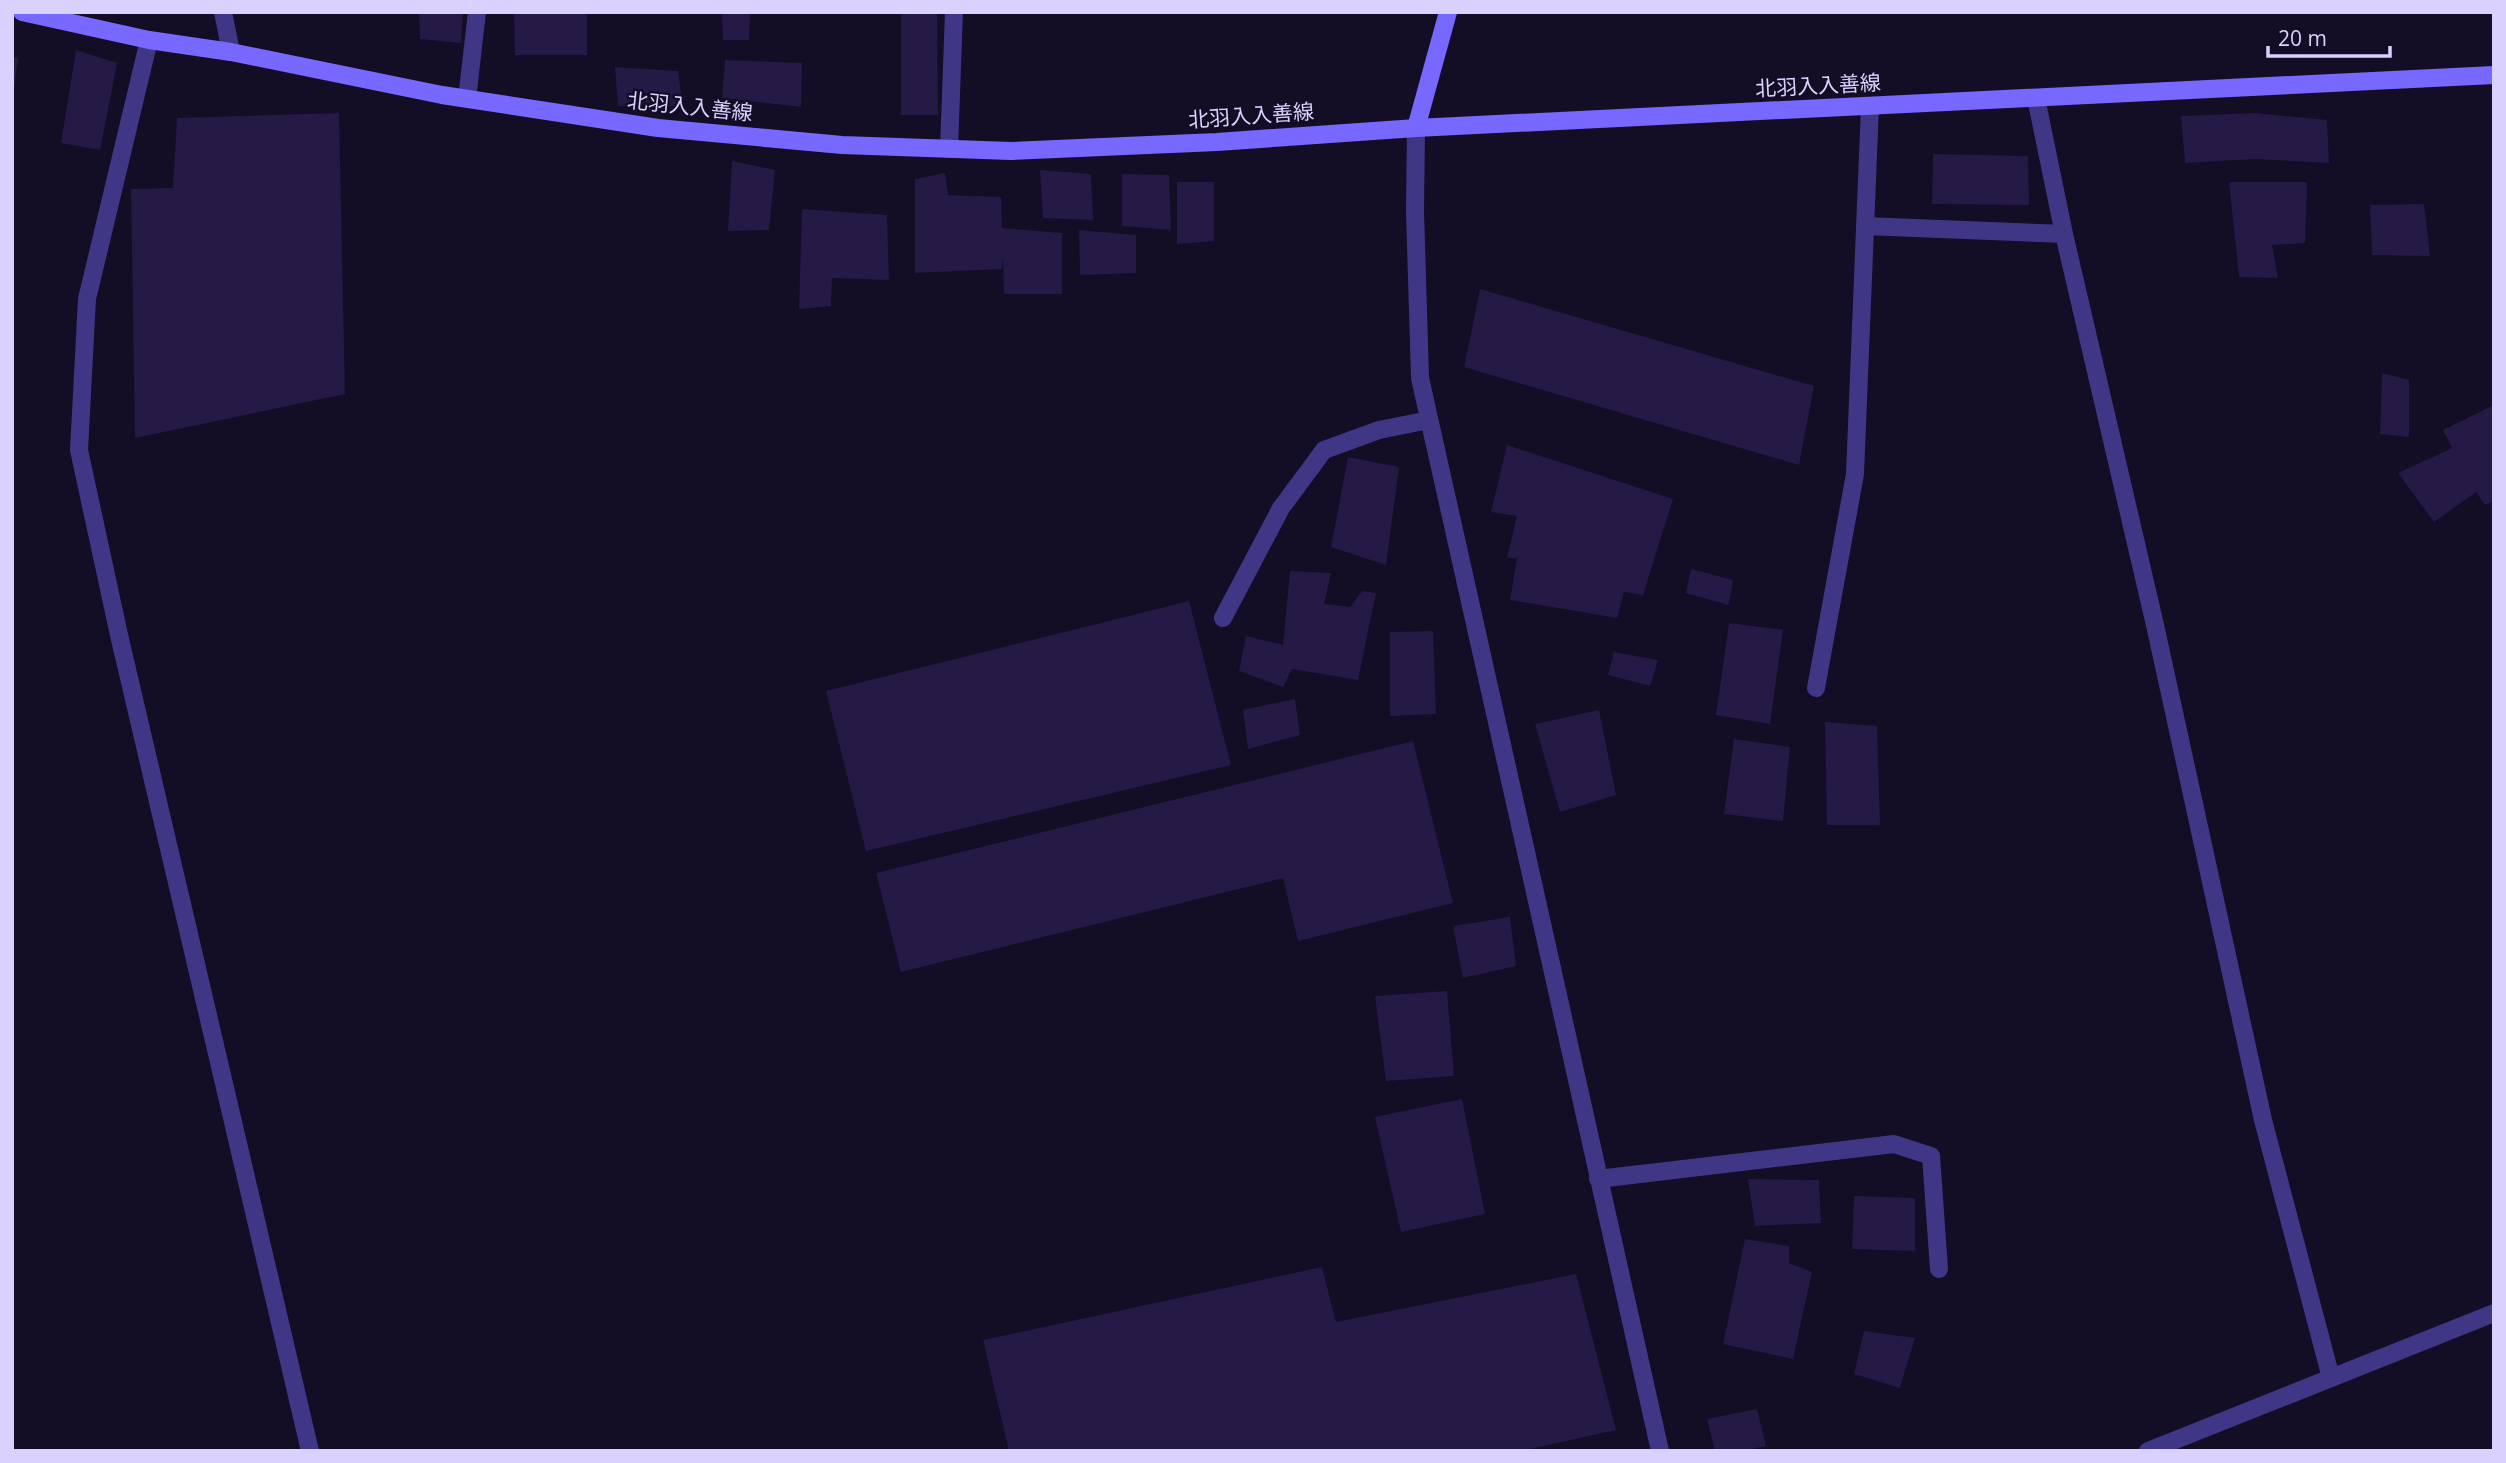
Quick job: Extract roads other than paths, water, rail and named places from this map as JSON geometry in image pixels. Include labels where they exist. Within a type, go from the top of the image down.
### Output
[{"type":"main road","name":"北羽入入善線","points":[[22,12],[149,40],[231,52],[467,99],[659,128],[842,145],[1011,151],[1189,143],[1416,128],[2494,75]]},
{"type":"main road","points":[[1416,128],[1448,12]]},
{"type":"street","points":[[223,12],[231,52]]},
{"type":"street","points":[[467,99],[477,12]]},
{"type":"street","points":[[948,149],[954,12]]},
{"type":"street","points":[[149,40],[87,299],[79,450],[119,635],[310,1451]]},
{"type":"street","points":[[2036,98],[2064,234],[2155,625],[2263,1120],[2331,1378]]},
{"type":"street","points":[[1816,688],[1855,474],[1870,106]]},
{"type":"street","points":[[1416,128],[1415,211],[1420,378],[1660,1451]]},
{"type":"street","points":[[1865,226],[2064,234]]},
{"type":"street","points":[[1223,618],[1281,508],[1324,450],[1379,430],[1429,420]]},
{"type":"street","points":[[1598,1179],[1894,1144],[1931,1156],[1940,1269]]},
{"type":"street","points":[[2148,1451],[2494,1313]]}]
